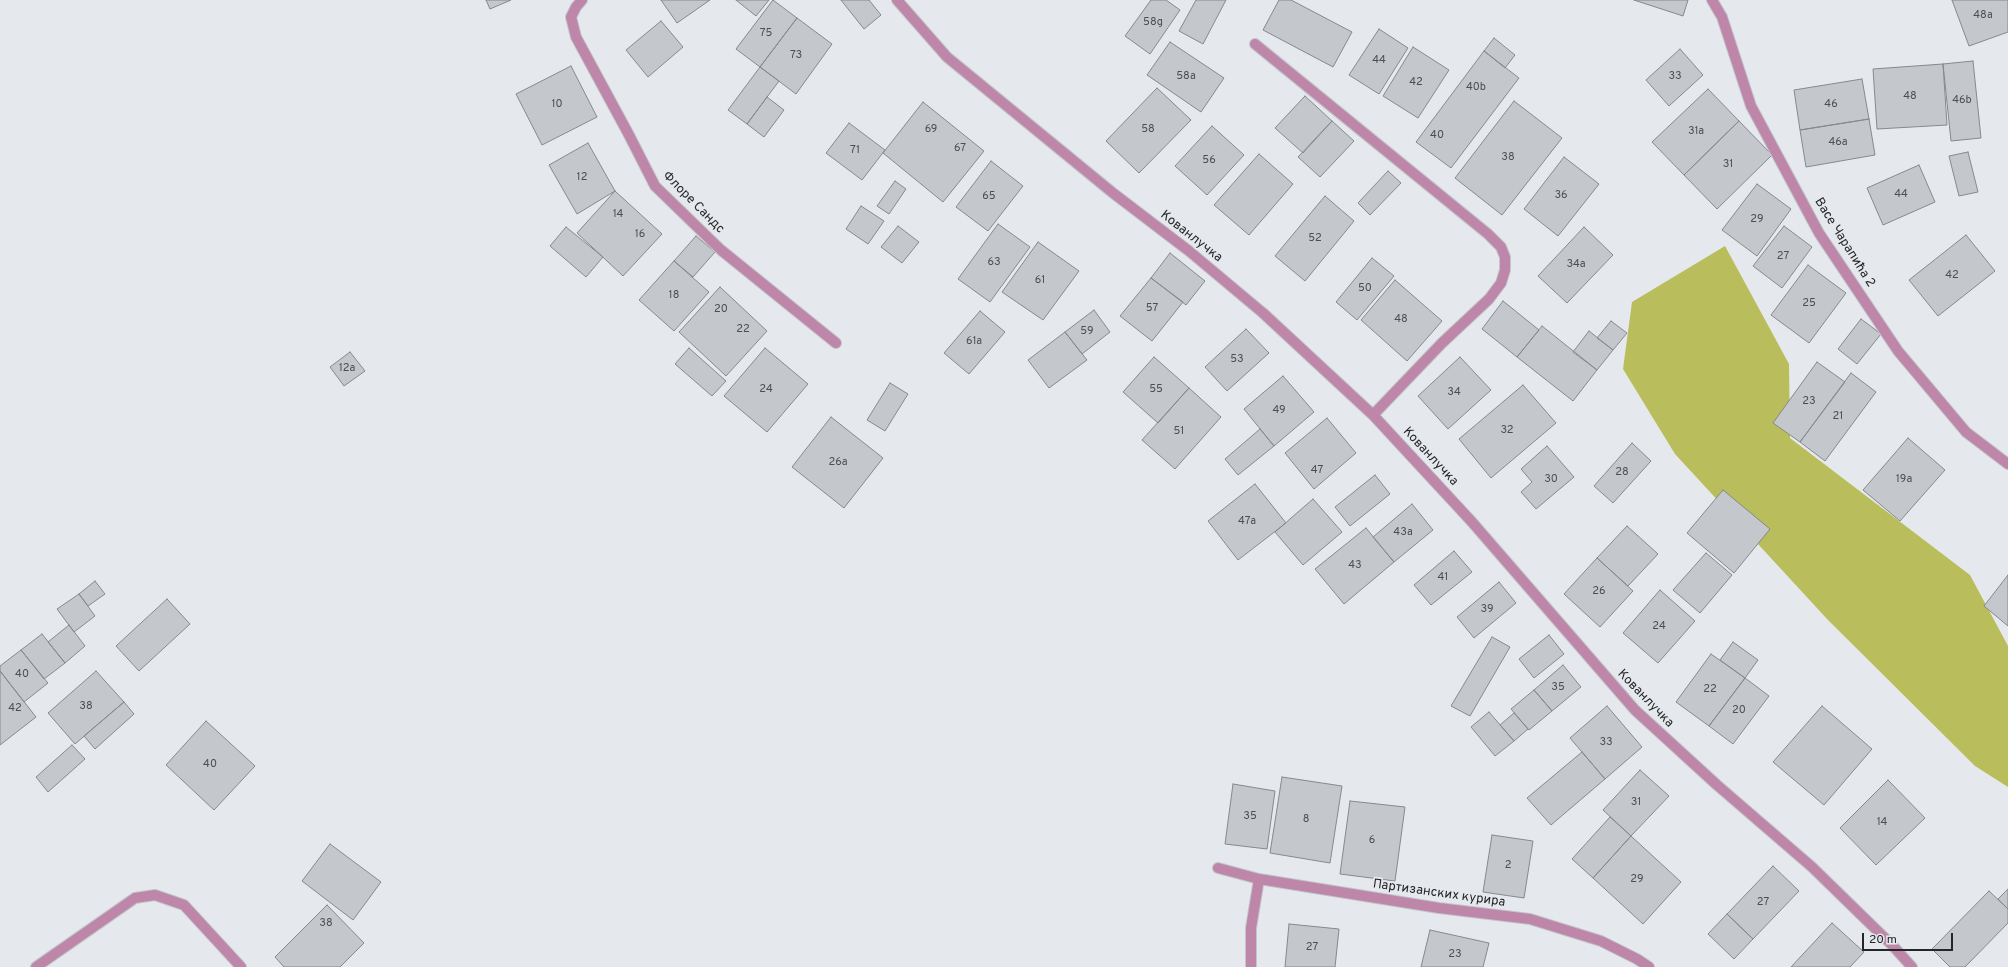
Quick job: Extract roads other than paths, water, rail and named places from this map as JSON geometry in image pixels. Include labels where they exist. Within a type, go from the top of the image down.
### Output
[{"type":"street","name":"Флоре Сандс","points":[[582,0],[576,6],[571,17],[576,37],[630,135],[655,186],[721,250],[836,343]]},
{"type":"street","name":"Кованлучка","points":[[897,0],[947,57],[1263,313],[1373,415],[1472,522],[1635,710],[1717,785],[1812,867],[1893,946],[1912,967]]},
{"type":"street","name":"Васе Чарапића 2","points":[[1712,0],[1722,17],[1751,106],[1819,233],[1898,351],[1966,432],[2008,464]]},
{"type":"street","points":[[1255,44],[1488,234],[1501,247],[1505,257],[1505,270],[1501,284],[1489,299],[1442,343],[1373,415]]},
{"type":"street","name":"Партизанских курира","points":[[1218,868],[1259,879],[1439,908],[1530,919],[1601,941],[1638,959],[1649,967]]},
{"type":"street","points":[[1251,967],[1251,928],[1259,879]]},
{"type":"street","points":[[36,967],[135,898],[155,895],[184,905],[240,967]]}]
